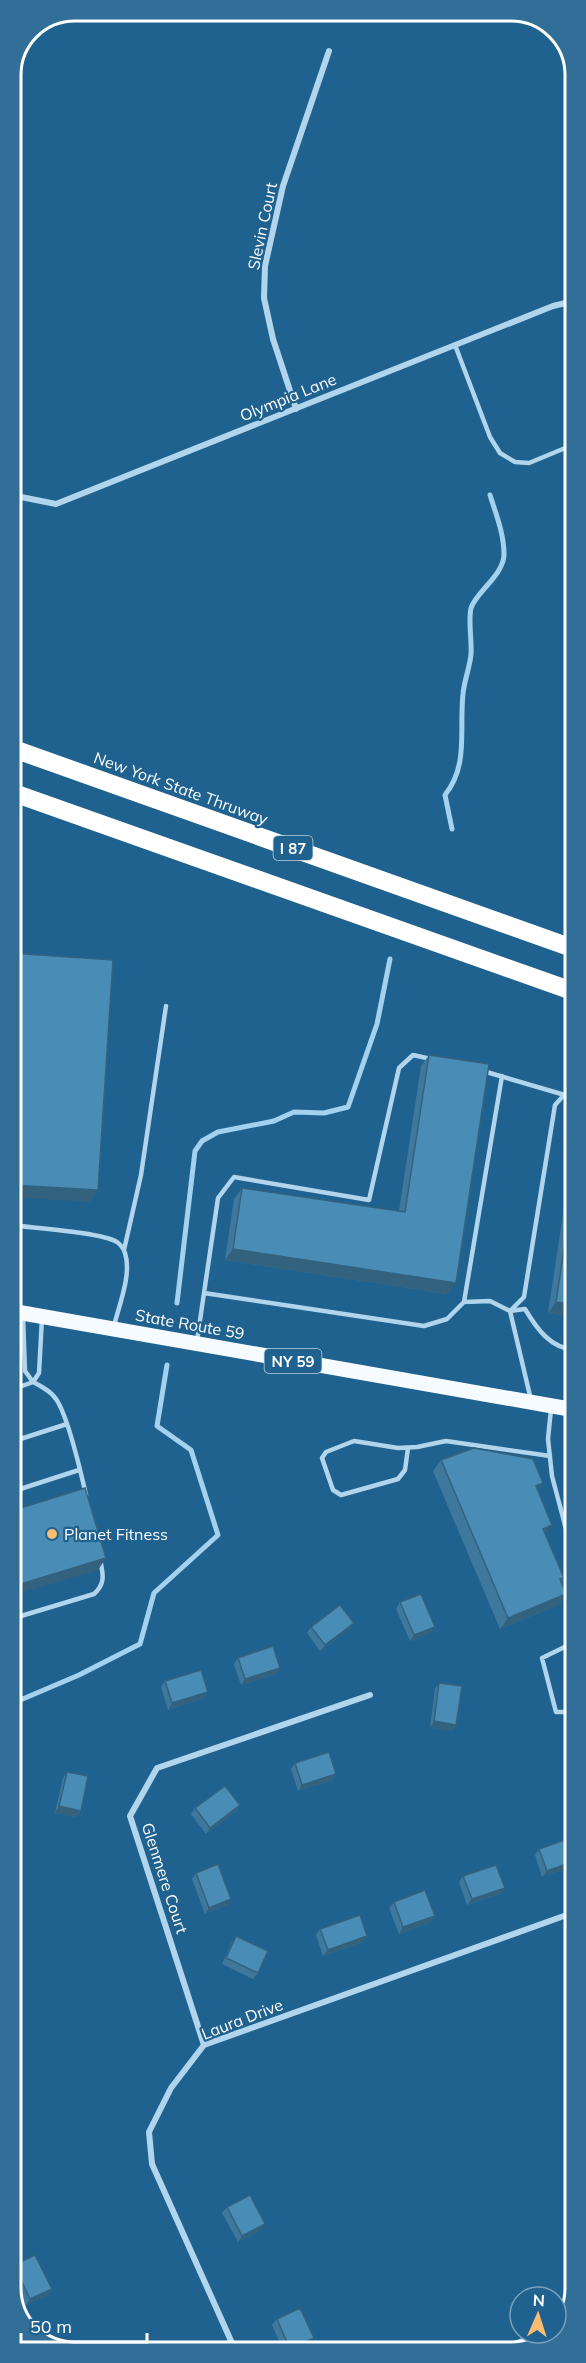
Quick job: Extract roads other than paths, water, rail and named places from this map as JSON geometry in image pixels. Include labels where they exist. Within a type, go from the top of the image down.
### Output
[{"type":"highway","name":"New York State Thruway","points":[[21,752],[565,945]]},
{"type":"highway","name":"I 87","points":[[21,796],[565,988]]},
{"type":"main road","name":"State Route 59","points":[[21,1313],[565,1408]]},
{"type":"street","name":"Slevin Court","points":[[296,409],[273,339],[264,298],[265,267],[283,186],[329,51]]},
{"type":"street","name":"Olympia Lane","points":[[21,497],[56,504],[565,303]]},
{"type":"street","name":"Glenmere Court","points":[[204,2044],[130,1816],[157,1768],[370,1695]]},
{"type":"street","name":"Laura Drive","points":[[232,2342],[152,2164],[149,2132],[171,2088],[204,2044],[565,1916]]},
{"type":"lane","points":[[455,345],[490,437],[500,453],[515,462],[530,463],[565,448]]},
{"type":"lane","points":[[124,1250],[141,1175],[166,1006]]},
{"type":"lane","points":[[197,1344],[218,1198],[234,1177],[369,1200],[399,1068],[413,1055],[435,1060]]},
{"type":"lane","points":[[480,1070],[564,1095],[555,1105],[524,1297],[510,1311]]},
{"type":"lane","points":[[204,1293],[424,1326],[447,1319],[464,1302],[502,1076]]},
{"type":"lane","points":[[21,1226],[94,1235],[117,1242],[124,1250],[127,1260],[126,1277],[113,1329]]},
{"type":"lane","points":[[464,1302],[490,1301],[510,1311],[525,1309],[541,1334],[565,1349]]},
{"type":"lane","points":[[510,1311],[532,1403]]},
{"type":"lane","points":[[21,1386],[33,1382],[39,1373],[42,1316]]},
{"type":"lane","points":[[21,1342],[25,1371],[33,1382],[45,1388],[56,1398],[67,1424],[87,1501]]},
{"type":"lane","points":[[552,1406],[548,1439],[552,1476],[565,1525]]},
{"type":"lane","points":[[21,1439],[67,1424]]},
{"type":"lane","points":[[408,1448],[405,1470],[398,1479],[341,1495],[333,1490],[322,1458],[326,1452],[354,1441],[408,1448],[446,1441],[550,1456]]},
{"type":"lane","points":[[21,1489],[79,1470]]},
{"type":"lane","points":[[21,1617],[94,1594],[102,1587],[104,1578],[99,1556]]},
{"type":"lane","points":[[565,1647],[542,1658],[556,1712],[565,1712]]},
{"type":"waterway","points":[[452,829],[445,795],[457,772],[462,747],[463,694],[471,654],[471,608],[500,569],[504,554],[501,532],[490,495]]},
{"type":"waterway","points":[[177,1303],[195,1151],[202,1141],[218,1132],[274,1121],[294,1112],[324,1113],[348,1107],[377,1024],[390,959]]},
{"type":"waterway","points":[[21,1700],[79,1675],[140,1644],[154,1593],[218,1535],[191,1450],[157,1426],[167,1365]]},
{"type":"place","name":"Planet Fitness","points":[[52,1534]]}]
